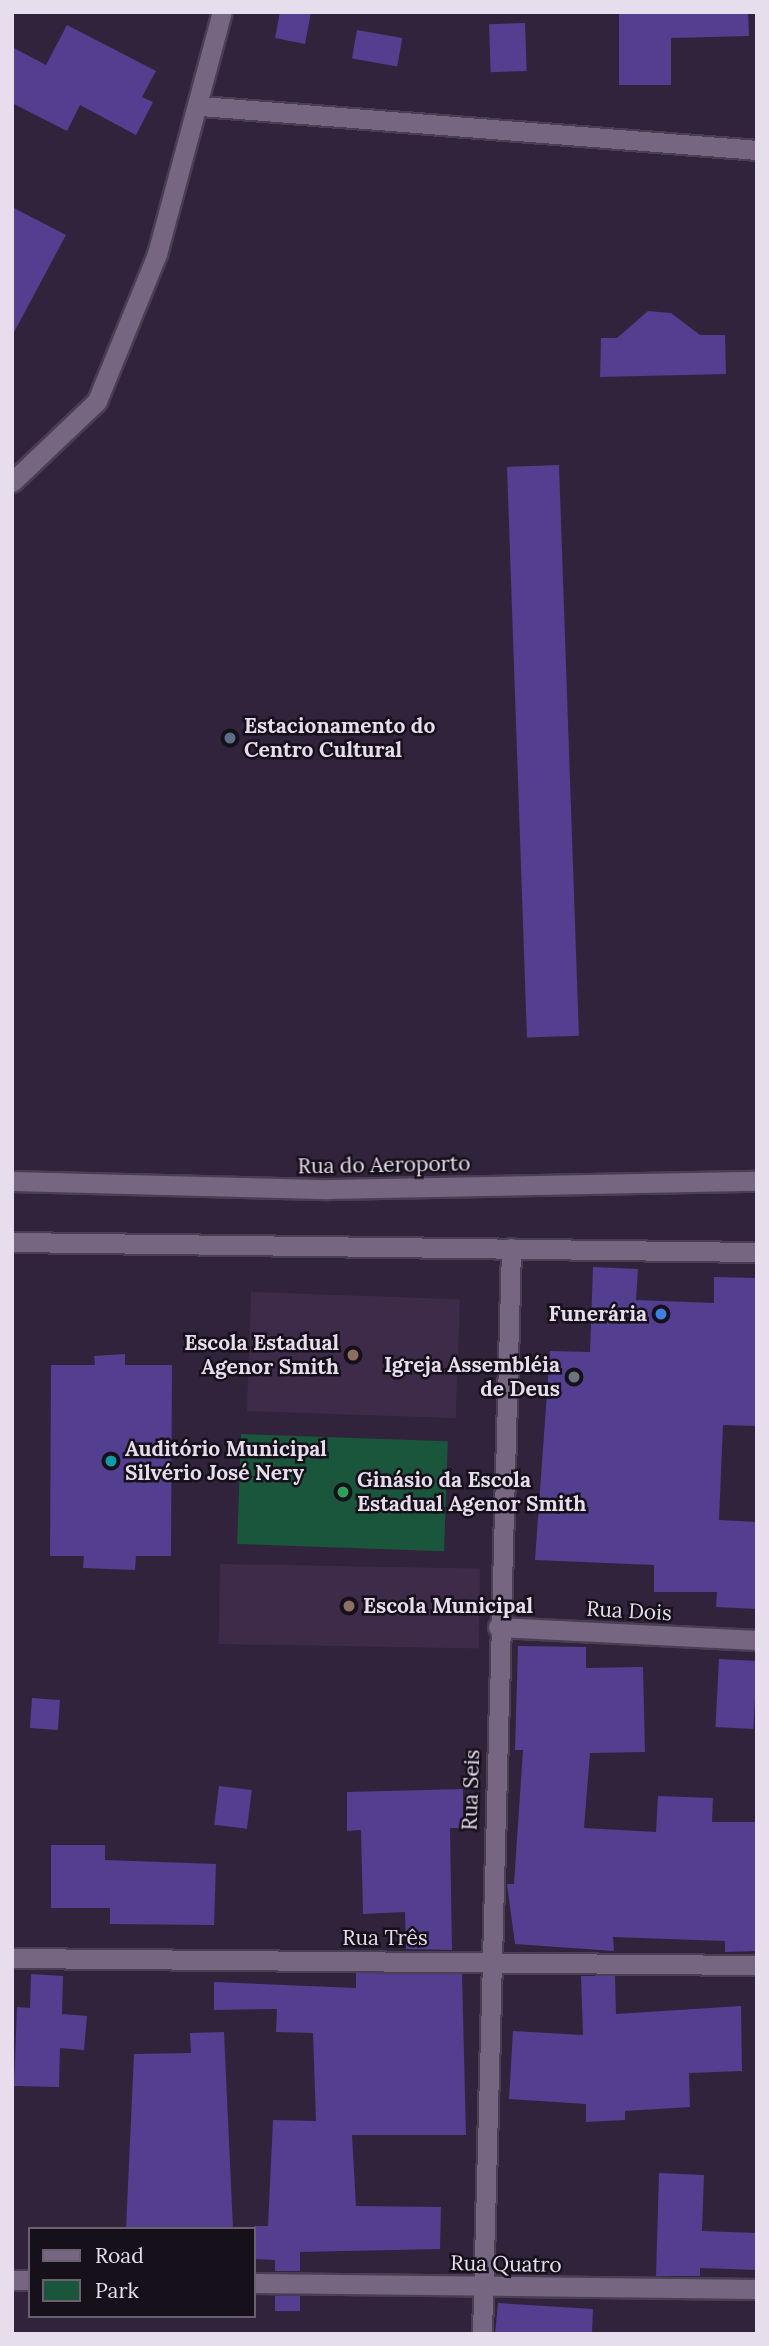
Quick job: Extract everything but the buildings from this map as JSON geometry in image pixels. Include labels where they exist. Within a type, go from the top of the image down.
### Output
[{"type":"street","points":[[12,482],[97,401],[157,254],[201,106],[222,12]]},
{"type":"street","points":[[201,106],[757,150]]},
{"type":"street","name":"Rua do Aeroporto","points":[[12,1181],[328,1189],[757,1181]]},
{"type":"street","points":[[12,1242],[757,1252]]},
{"type":"street","name":"Rua Seis","points":[[482,2334],[485,2286],[488,1961],[511,1248]]},
{"type":"street","name":"Rua Dois","points":[[498,1627],[757,1640]]},
{"type":"street","name":"Rua Três","points":[[12,1958],[757,1965]]},
{"type":"street","name":"Rua Quatro","points":[[256,2283],[757,2289]]},
{"type":"shaded area","name":"Escola Estadual Agenor Smith","points":[[251,1292],[460,1299],[456,1418],[247,1411]]},
{"type":"shaded area","name":"Escola Municipal","points":[[220,1564],[480,1569],[479,1649],[219,1644]]},
{"type":"green space","name":"Ginásio da Escola Estadual Agenor Smith","points":[[241,1434],[448,1441],[444,1551],[237,1544]]},
{"type":"place","name":"Estacionamento do Centro Cultural","points":[[230,738]]},
{"type":"place","name":"Funerária","points":[[661,1314]]},
{"type":"place","name":"Escola Estadual Agenor Smith","points":[[353,1355]]},
{"type":"place","name":"Igreja Assembléia de Deus","points":[[574,1377]]},
{"type":"place","name":"Auditório Municipal Silvério José Nery","points":[[111,1461]]},
{"type":"place","name":"Ginásio da Escola Estadual Agenor Smith","points":[[343,1492]]},
{"type":"place","name":"Escola Municipal","points":[[349,1606]]}]
